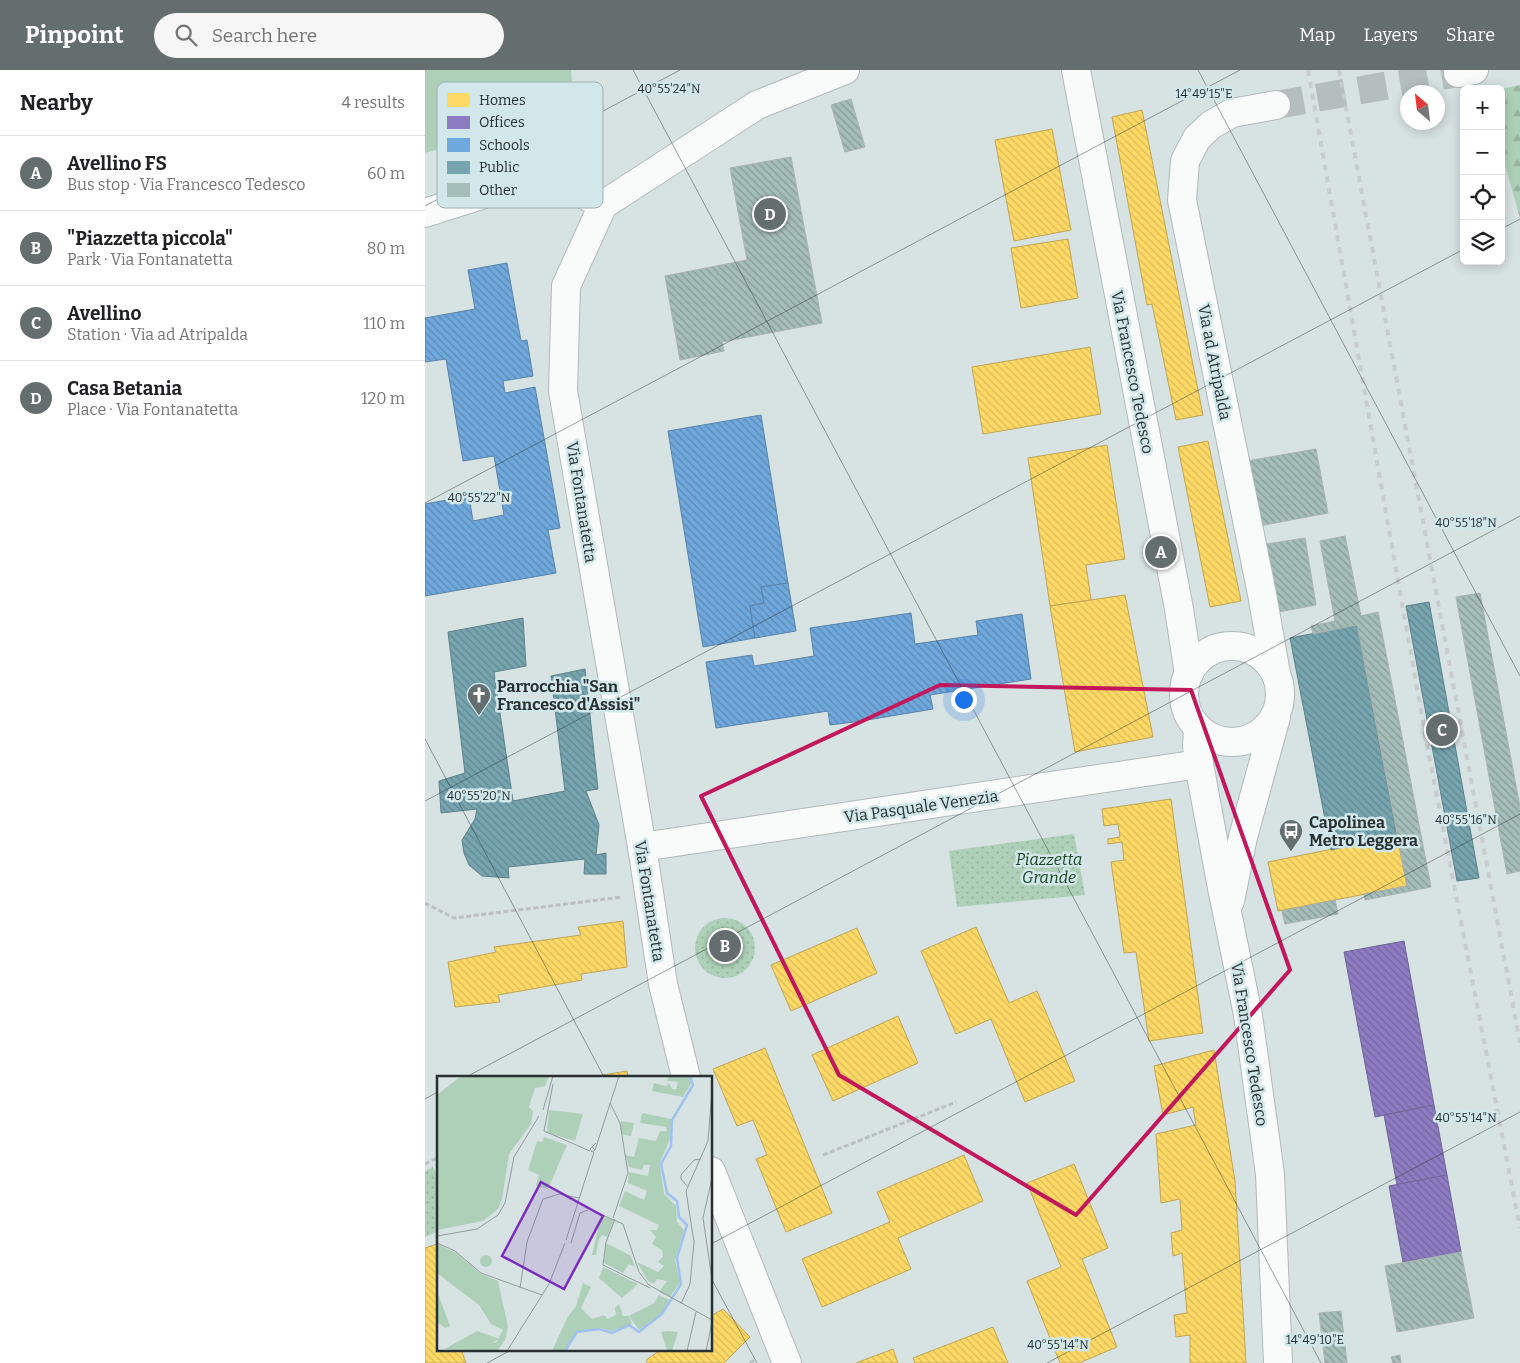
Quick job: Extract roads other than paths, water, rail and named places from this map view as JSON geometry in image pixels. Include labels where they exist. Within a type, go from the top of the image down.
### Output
[{"type":"street","points":[[603,205],[757,105],[845,70]]},
{"type":"street","name":"Via Francesco Tedesco","points":[[1076,70],[1179,609],[1189,674]]},
{"type":"street","name":"Via ad Atripalda","points":[[1276,105],[1232,113],[1211,125],[1197,138],[1185,161],[1181,200],[1262,594],[1276,674]]},
{"type":"street","points":[[425,213],[441,208]]},
{"type":"street","name":"Via Fontanatetta","points":[[602,208],[566,286],[563,391],[642,847],[663,984],[685,1076]]},
{"type":"street","points":[[1262,594],[1256,626],[1225,649],[1196,664],[1189,674],[1185,687],[1185,702],[1190,716],[1198,728],[1211,738],[1227,742],[1243,741],[1258,735],[1270,723],[1278,709]]},
{"type":"street","points":[[1179,609],[1201,640],[1225,649],[1253,651],[1267,661],[1276,674],[1280,685],[1278,709],[1243,838],[1227,912]]},
{"type":"street","name":"Via Francesco Tedesco","points":[[1198,728],[1199,764],[1248,1015],[1270,1174],[1278,1363]]},
{"type":"street","name":"Via Pasquale Venezia","points":[[642,847],[1199,764]]},
{"type":"street","points":[[713,1176],[787,1363]]},
{"type":"tunnel","points":[[1276,105],[1458,73]]},
{"type":"railway","points":[[1308,70],[1427,745],[1520,1228]]},
{"type":"railway","points":[[1339,70],[1520,1043]]},
{"type":"place","name":"Casa Betania","points":[[770,214]]},
{"type":"place","name":"Avellino FS","points":[[1161,552]]},
{"type":"place","name":"Parrocchia \"San Francesco d'Assisi\"","points":[[479,716]]},
{"type":"place","name":"Avellino","points":[[1442,730]]},
{"type":"place","name":"Capolinea Metro Leggera","points":[[1291,852]]},
{"type":"place","name":"\"Piazzetta piccola\"","points":[[725,946]]},
{"type":"park label","name":"Piazzetta Grande","points":[[1049,868]]}]
